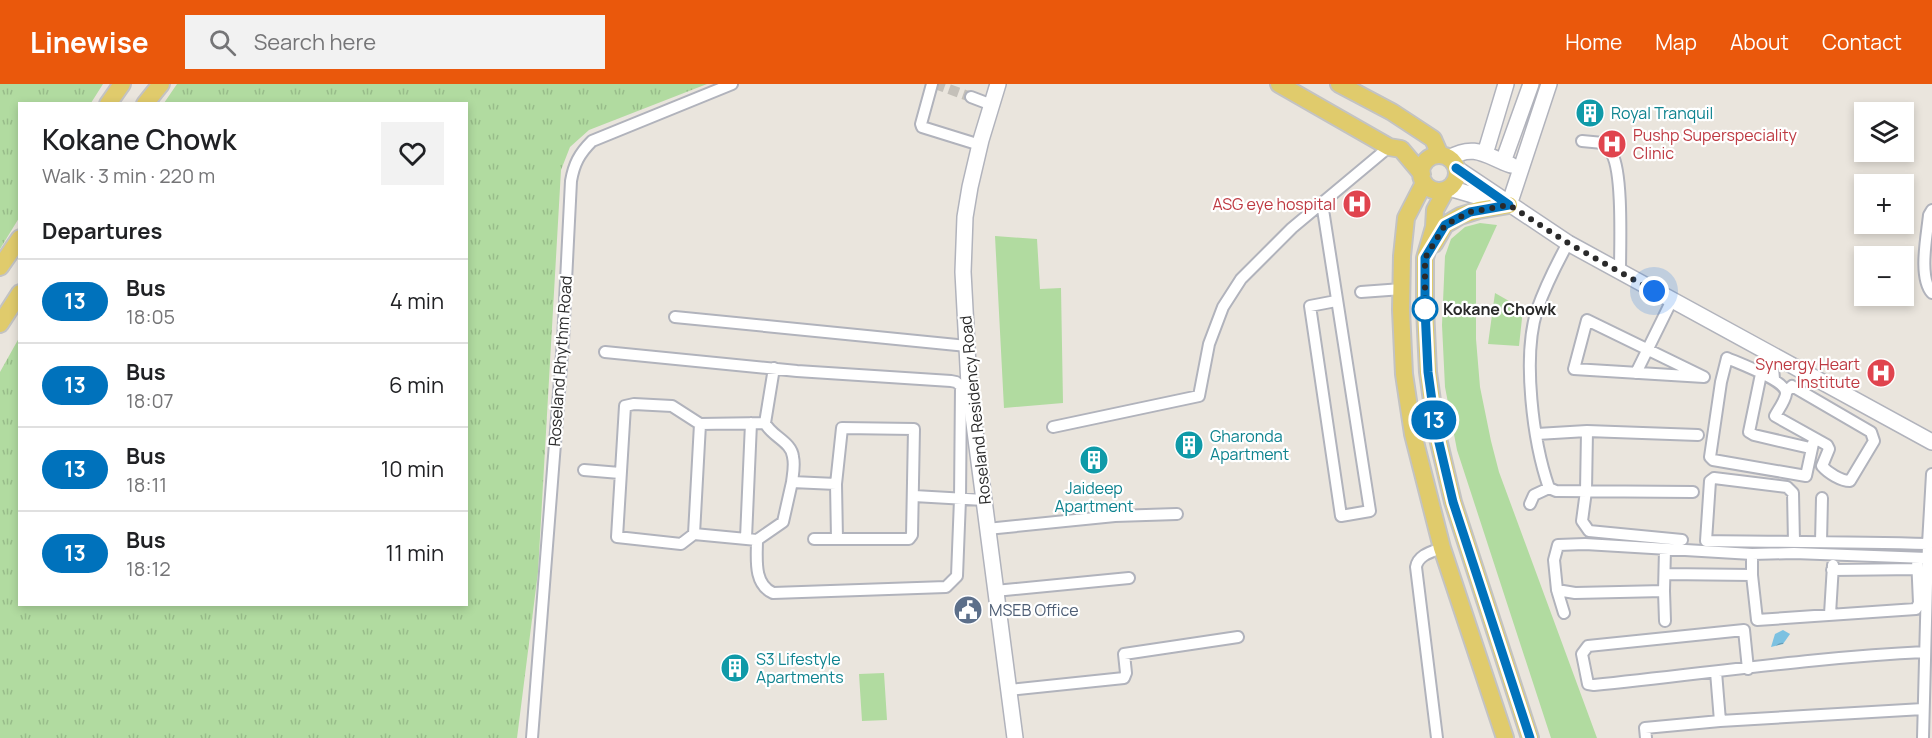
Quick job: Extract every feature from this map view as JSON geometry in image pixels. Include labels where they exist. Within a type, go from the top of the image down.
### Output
[{"type":"main road","points":[[108,102],[116,84]]},
{"type":"main road","points":[[108,102],[122,84]]},
{"type":"main road","points":[[138,102],[148,84]]},
{"type":"main road","points":[[147,102],[161,84]]},
{"type":"main road","points":[[1279,84],[1389,147],[1401,149],[1423,178],[1436,190],[1447,189]]},
{"type":"main road","points":[[1339,84],[1392,112],[1433,139],[1449,161],[1456,179],[1447,189],[1435,210],[1434,226],[1425,258],[1428,372],[1436,430],[1453,502],[1530,738]]},
{"type":"main road","points":[[1449,161],[1428,159],[1422,167],[1423,178],[1406,218],[1402,256],[1404,374],[1413,434],[1442,548],[1505,738]]},
{"type":"main road","points":[[1425,258],[1445,225],[1470,212],[1509,205]]},
{"type":"main road","points":[[0,267],[18,241]]},
{"type":"main road","points":[[0,324],[18,296]]},
{"type":"street","name":"Roseland Rhythm Road","points":[[532,738],[563,341],[571,181],[574,163],[581,151],[592,141],[732,84]]},
{"type":"street","points":[[932,84],[922,127],[980,144]]},
{"type":"street","name":"Roseland Residency Road","points":[[998,84],[980,144],[965,217],[963,272],[969,385],[1015,738]]},
{"type":"street","points":[[1485,154],[1506,84]]},
{"type":"street","points":[[1503,162],[1531,84]]},
{"type":"street","points":[[1509,205],[1549,84]]},
{"type":"street","points":[[971,98],[992,105]]},
{"type":"street","points":[[1582,141],[1603,143],[1613,155],[1616,164],[1619,187],[1620,272]]},
{"type":"street","points":[[1053,427],[1199,396],[1209,344],[1223,307],[1241,279],[1292,228],[1389,147]]},
{"type":"street","points":[[1522,169],[1485,154],[1468,150],[1449,161],[1509,205],[1568,243],[1932,442]]},
{"type":"street","points":[[1447,189],[1509,205]]},
{"type":"street","points":[[1322,203],[1370,511],[1341,516],[1310,306],[1336,301]]},
{"type":"street","points":[[1932,210],[1929,215],[1925,268],[1926,282],[1932,292]]},
{"type":"street","points":[[1568,243],[1548,280],[1536,312],[1530,344],[1529,366],[1537,434],[1550,488],[1556,491],[1694,492]]},
{"type":"street","points":[[1360,292],[1402,289]]},
{"type":"street","points":[[1636,373],[1672,300]]},
{"type":"street","points":[[675,317],[967,346]]},
{"type":"street","points":[[1587,320],[1704,377],[1636,373],[1574,369],[1587,320]]},
{"type":"street","points":[[605,352],[956,382],[961,386],[957,576],[946,587],[773,593],[769,591],[759,579],[752,539],[751,423]]},
{"type":"street","points":[[1786,392],[1774,380],[1727,358],[1721,382],[1710,457],[1713,460],[1806,476],[1812,443]]},
{"type":"street","points":[[1774,380],[1773,368],[1784,361]]},
{"type":"street","points":[[765,423],[700,424],[672,406],[625,406],[617,537],[681,544],[694,534],[752,539],[783,522],[792,482],[793,454],[765,423],[774,368]]},
{"type":"street","points":[[1761,374],[1749,432],[1754,435],[1812,443],[1827,445],[1829,449],[1822,466],[1825,470],[1848,481],[1874,439],[1871,432],[1792,386],[1786,392],[1775,416],[1812,443]]},
{"type":"street","points":[[694,534],[700,424]]},
{"type":"street","points":[[814,539],[837,539],[909,539],[912,535],[914,496],[914,429],[842,428],[836,484],[837,539]]},
{"type":"street","points":[[1537,434],[1587,432],[1698,435]]},
{"type":"street","points":[[1587,432],[1586,491],[1582,521],[1589,531],[1682,540]]},
{"type":"street","points":[[584,470],[620,473]]},
{"type":"street","points":[[1752,554],[1757,620],[1916,609],[1919,603],[1921,562],[1928,544],[1932,474]]},
{"type":"street","points":[[1794,542],[1791,489],[1714,478],[1710,481],[1706,541],[1928,544]]},
{"type":"street","points":[[792,482],[836,484]]},
{"type":"street","points":[[1530,504],[1534,495],[1550,488]]},
{"type":"street","points":[[914,496],[984,500]]},
{"type":"street","points":[[1821,542],[1822,498]]},
{"type":"street","points":[[987,529],[1115,516],[1177,514]]},
{"type":"street","points":[[1564,613],[1557,590],[1554,560],[1558,545],[1585,544],[1752,554],[1794,553],[1921,562]]},
{"type":"street","points":[[1437,738],[1416,567],[1417,561],[1422,556],[1442,548]]},
{"type":"street","points":[[1665,549],[1665,621]]},
{"type":"street","points":[[1830,614],[1833,555]]},
{"type":"street","points":[[1832,570],[1921,562]]},
{"type":"street","points":[[1921,562],[1925,652],[1923,738]]},
{"type":"street","points":[[1665,574],[1752,575]]},
{"type":"street","points":[[995,591],[1129,578]]},
{"type":"street","points":[[1557,590],[1575,593],[1664,591]]},
{"type":"street","points":[[1748,669],[1744,630],[1588,646],[1582,654],[1588,684],[1594,685],[1925,652]]},
{"type":"street","points":[[1008,690],[1124,678],[1126,673],[1124,654],[1238,637]]},
{"type":"street","points":[[1716,672],[1720,721]]},
{"type":"street","points":[[1647,738],[1645,728],[1720,721],[1923,709]]},
{"type":"green space","points":[[0,84],[103,84],[92,102],[18,102],[18,220],[0,249]]},
{"type":"green space","points":[[177,84],[707,84],[589,130],[570,147],[561,170],[538,572],[517,738],[0,738],[0,372],[18,340],[18,606],[468,606],[468,102],[165,102]]},
{"type":"green space","points":[[1480,223],[1497,225],[1476,271],[1476,339],[1480,387],[1491,441],[1499,472],[1597,738],[1551,738],[1457,450],[1445,387],[1442,325],[1445,256],[1451,239],[1465,227]]},
{"type":"green space","points":[[995,236],[1037,239],[1040,289],[1061,288],[1063,403],[1004,408]]},
{"type":"green space","points":[[1495,293],[1523,309],[1519,346],[1488,344]]},
{"type":"green space","points":[[884,673],[887,720],[862,721],[859,674]]},
{"type":"water","points":[[1783,630],[1790,634],[1783,644],[1771,647],[1775,634]]},
{"type":"tunnel","points":[[935,84],[971,97]]},
{"type":"bus line","name":"13","points":[[1456,168],[1509,205],[1470,212],[1445,225],[1425,258],[1428,372],[1436,430],[1453,502],[1530,738]]},
{"type":"place","name":"Royal Tranquil","points":[[1590,113]]},
{"type":"place","name":"Pushp Superspeciality Clinic","points":[[1612,144]]},
{"type":"place","name":"ASG eye hospital","points":[[1357,204]]},
{"type":"place","name":"Kokane Chowk","points":[[1425,309]]},
{"type":"place","name":"Synergy Heart Institute","points":[[1881,373]]},
{"type":"place","name":"Gharonda Apartment","points":[[1189,445]]},
{"type":"place","name":"Jaideep Apartment","points":[[1094,460]]},
{"type":"place","name":"MSEB Office","points":[[968,610]]},
{"type":"place","name":"S3 Lifestyle Apartments","points":[[735,668]]},
{"type":"route","points":[[1425,309],[1425,258],[1445,225],[1470,212],[1509,205],[1568,243],[1654,291]]}]
